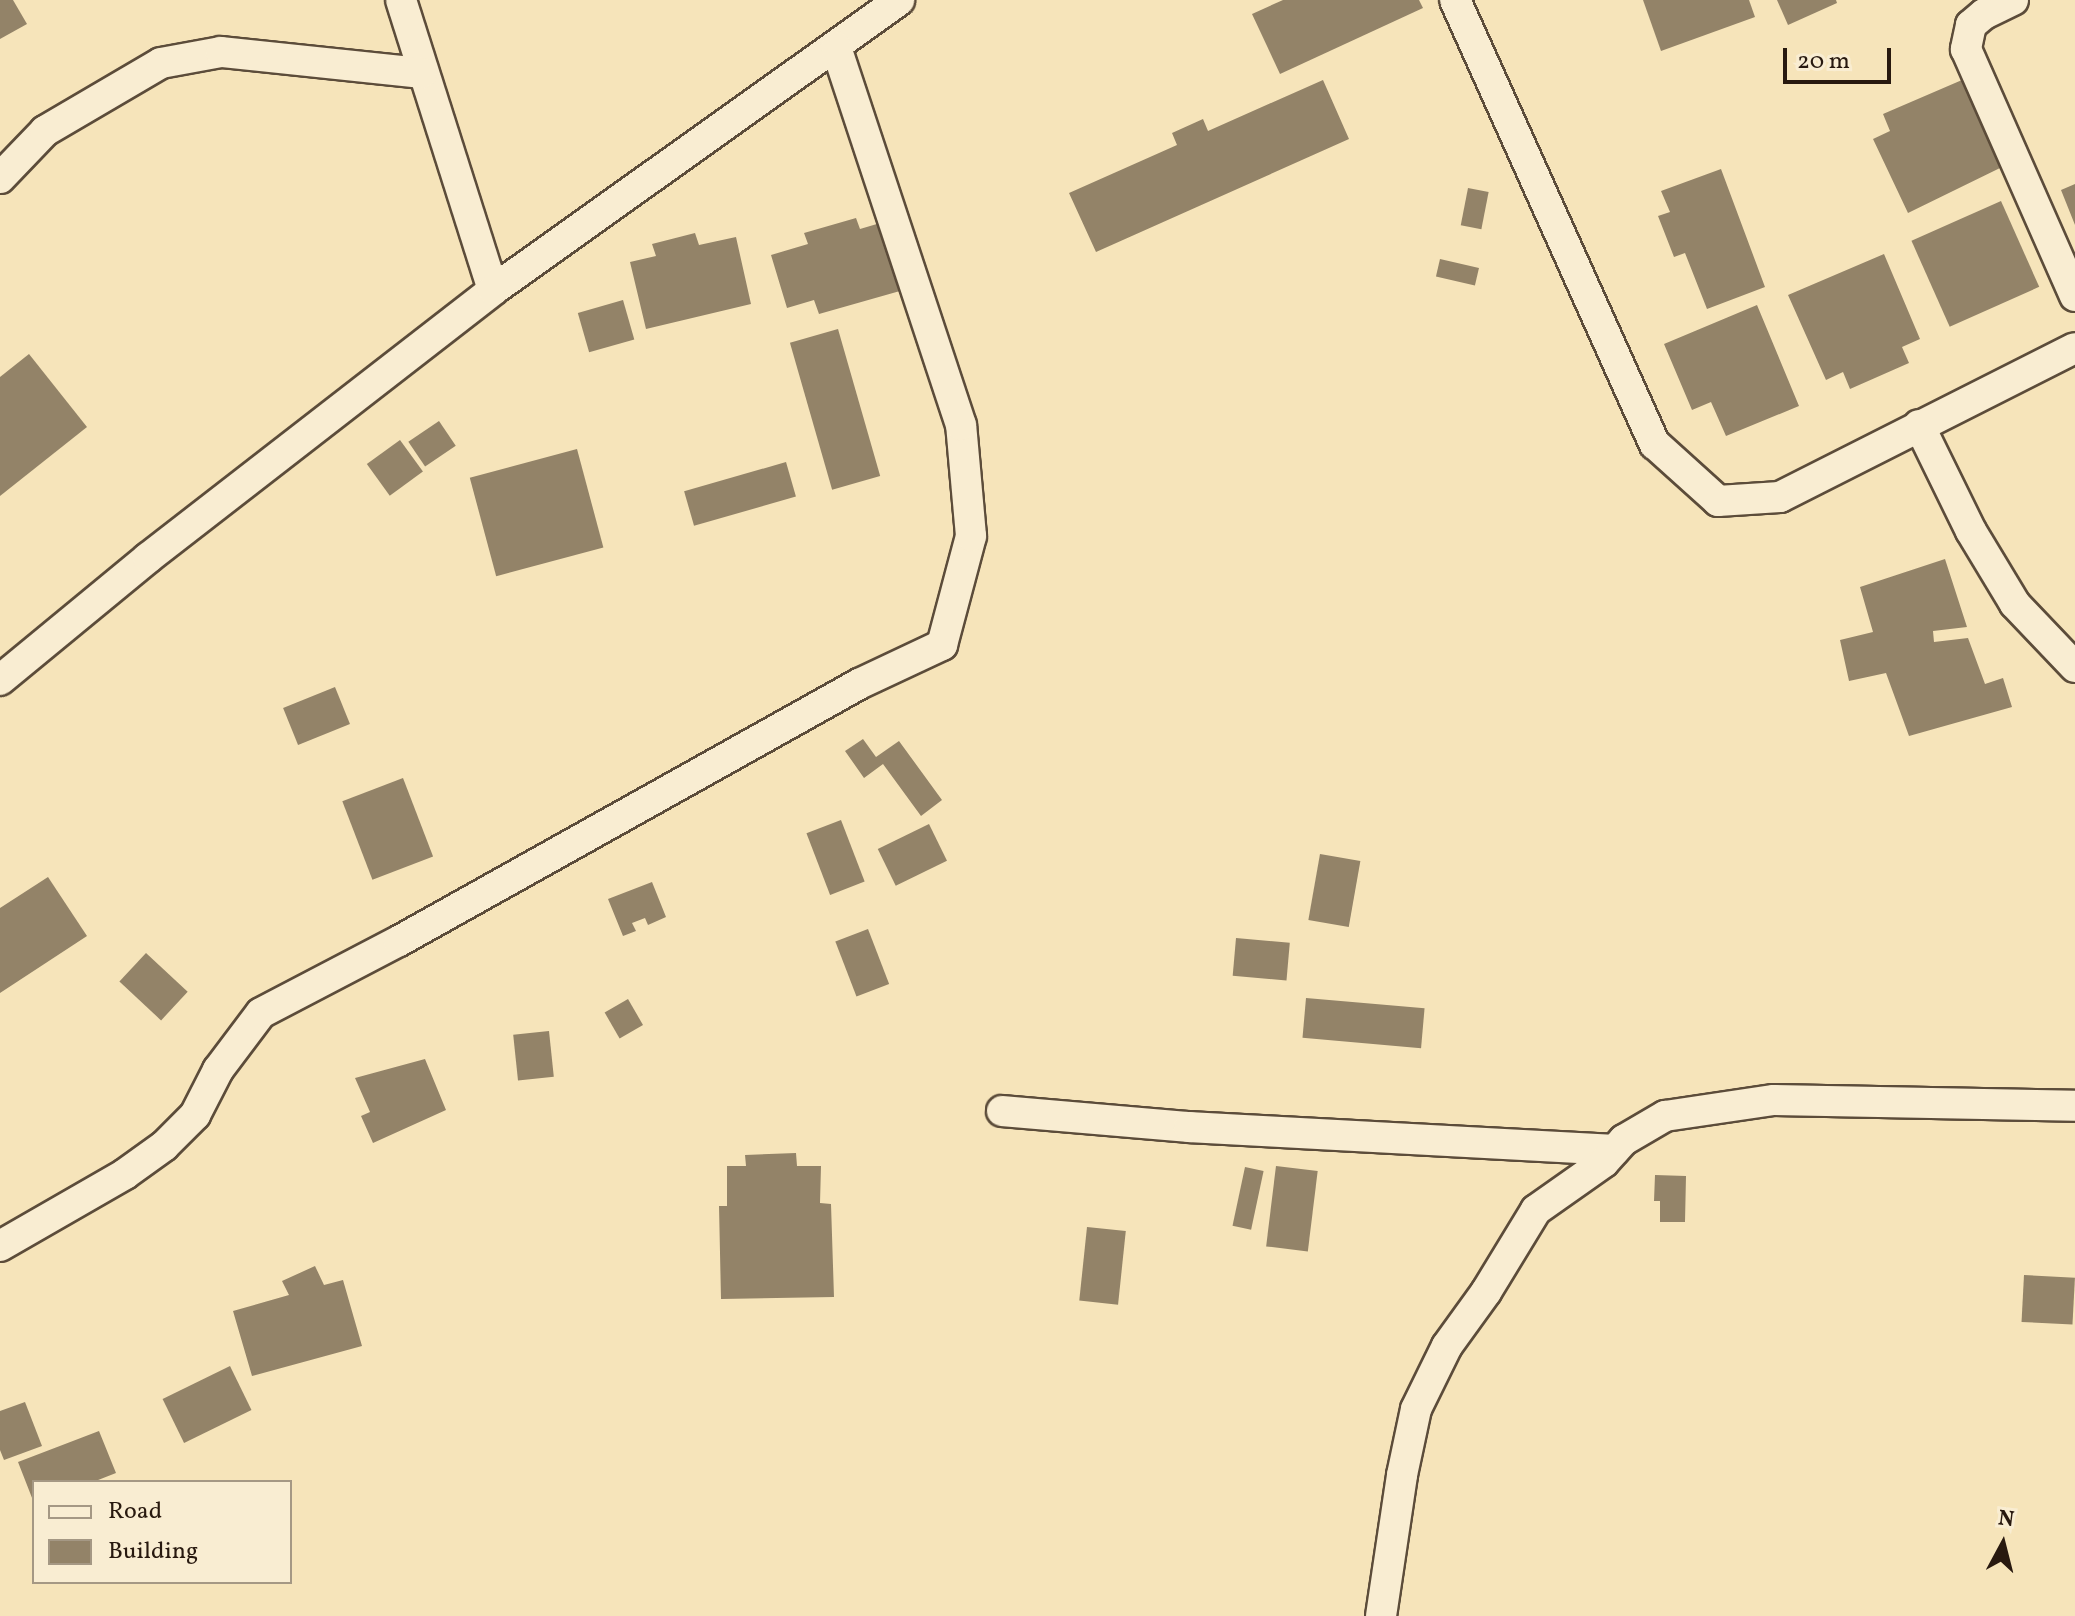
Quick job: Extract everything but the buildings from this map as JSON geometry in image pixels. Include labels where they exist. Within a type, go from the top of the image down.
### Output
[{"type":"street","points":[[401,0],[493,290]]},
{"type":"street","points":[[0,680],[148,558],[493,290],[899,0]]},
{"type":"street","points":[[1455,0],[1655,444],[1718,501],[1780,497],[2075,348]]},
{"type":"street","points":[[2013,0],[1984,14],[1971,25],[1966,49],[2075,296]]},
{"type":"street","points":[[0,1246],[125,1174],[164,1146],[195,1115],[218,1070],[261,1013],[399,941],[859,684],[942,645],[971,536],[961,425],[836,47]]},
{"type":"street","points":[[0,178],[45,131],[161,63],[221,52],[422,73]]},
{"type":"street","points":[[1919,425],[1971,531],[2015,604],[2075,667]]},
{"type":"street","points":[[1381,1616],[1402,1475],[1416,1409],[1447,1346],[1486,1292],[1536,1210],[1604,1162],[1624,1140],[1665,1116],[1774,1100],[2075,1106]]},
{"type":"street","points":[[1002,1111],[1189,1127],[1614,1150]]}]
